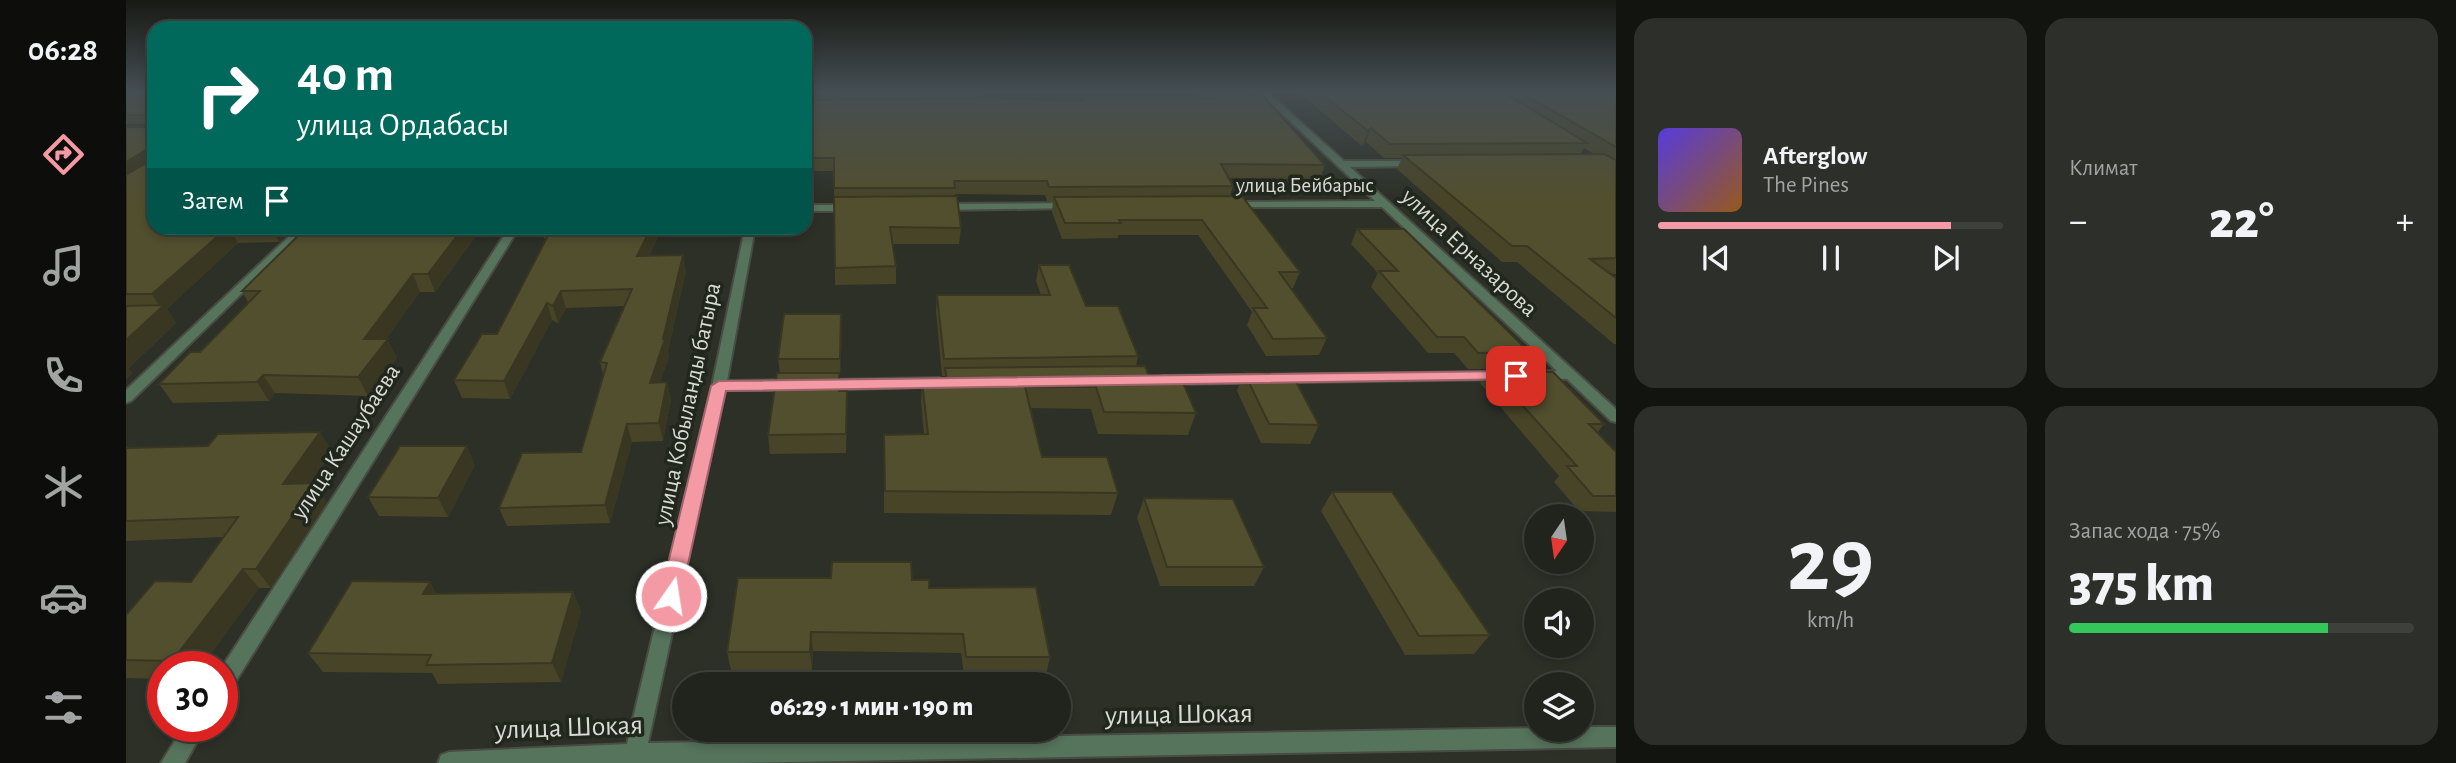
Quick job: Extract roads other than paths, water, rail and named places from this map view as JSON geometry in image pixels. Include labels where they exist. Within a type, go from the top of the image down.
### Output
[{"type":"street","name":"улица Ерназарова","points":[[1301,127],[1616,417]]},
{"type":"street","points":[[1342,164],[1436,163]]},
{"type":"street","name":"улица Бейбарыс","points":[[1219,205],[1384,204]]},
{"type":"street","points":[[929,207],[1081,206]]},
{"type":"street","points":[[812,208],[860,208]]},
{"type":"street","points":[[126,398],[297,235]]},
{"type":"street","name":"улица Кашаубаева","points":[[238,660],[510,235]]},
{"type":"street","name":"улица Кобыланды батыра","points":[[635,754],[719,386],[749,235]]},
{"type":"street","points":[[1152,380],[1571,375]]},
{"type":"street","points":[[719,386],[956,383]]},
{"type":"street","name":"улица Шокая","points":[[449,763],[635,754],[1616,737]]},
{"type":"street","points":[[173,763],[186,742]]}]
